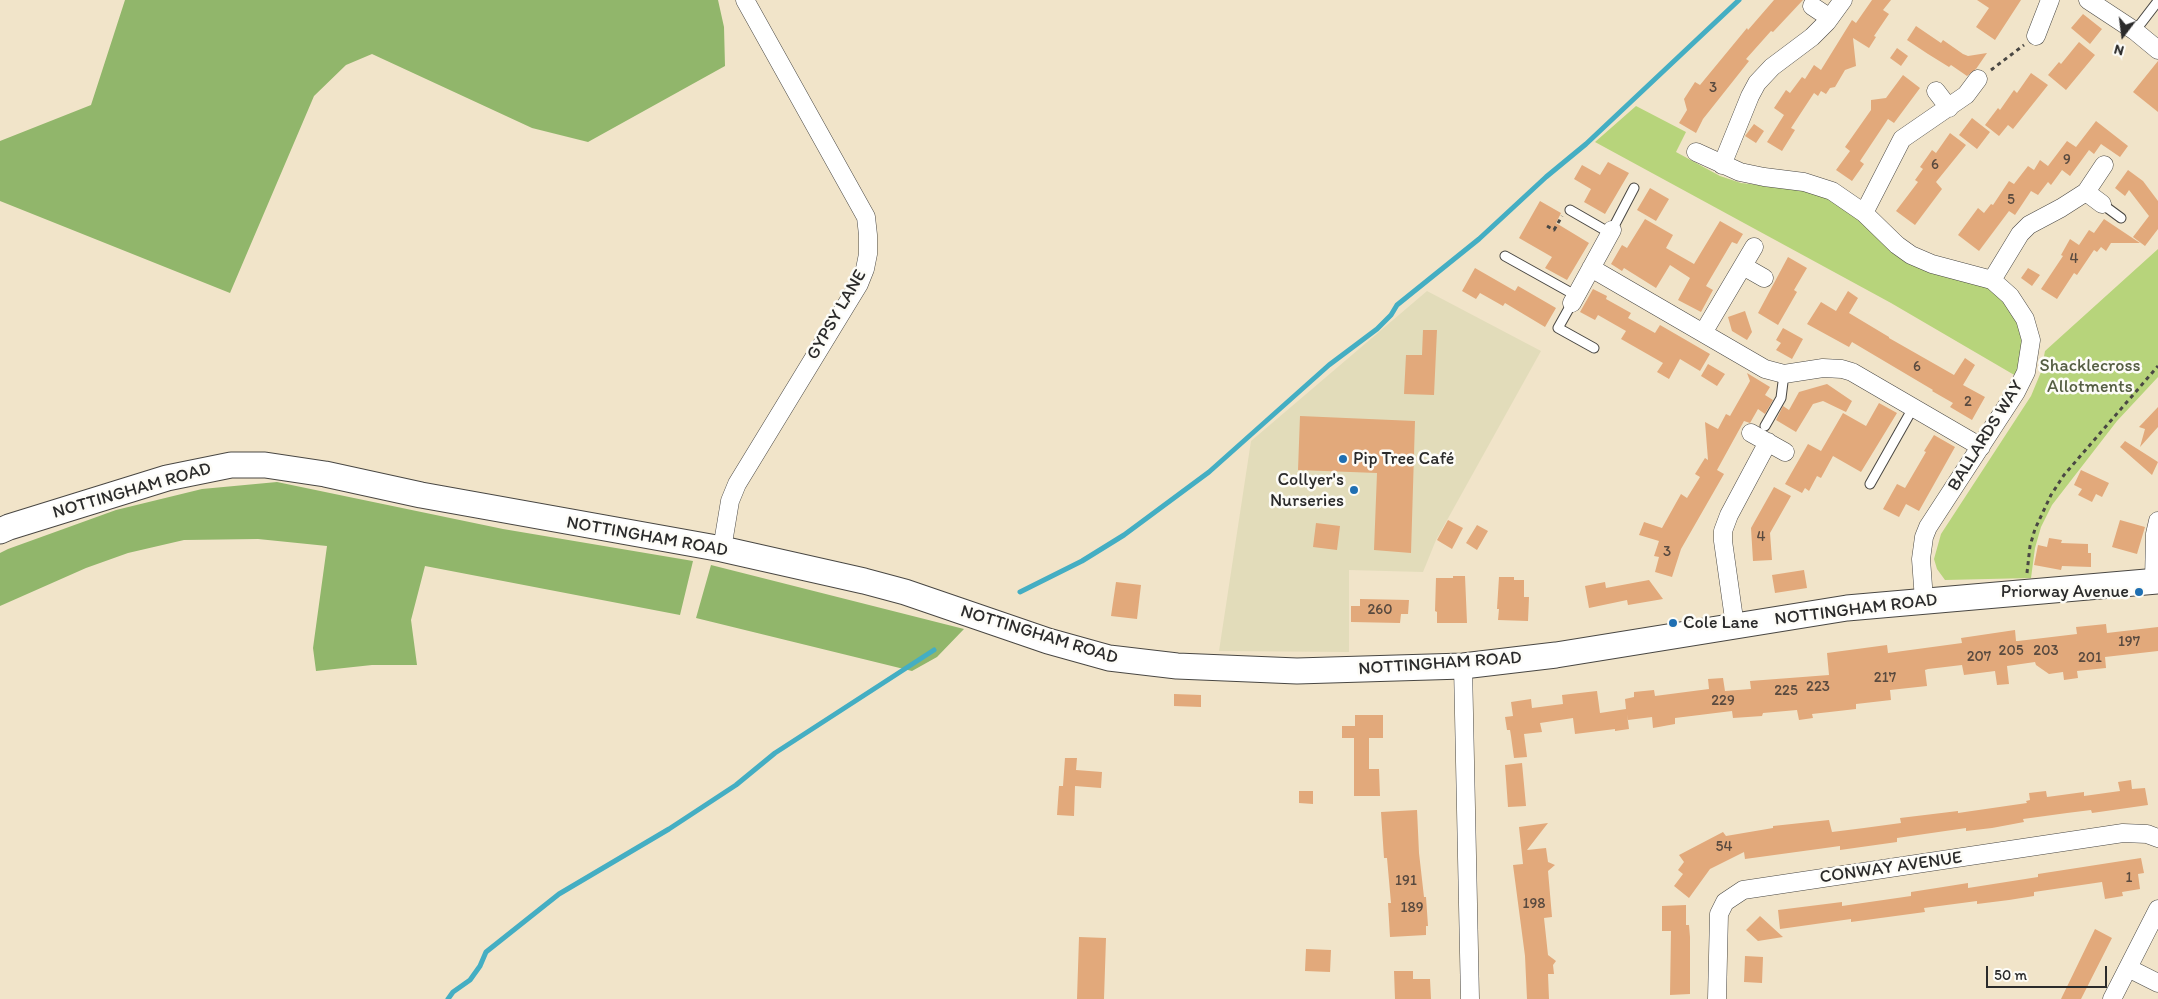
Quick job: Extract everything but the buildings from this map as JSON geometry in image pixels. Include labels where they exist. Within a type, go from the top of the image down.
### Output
[{"type":"main road","name":"NOTTINGHAM ROAD","points":[[0,531],[166,478],[230,465],[264,465],[325,474],[431,497],[722,550],[905,592],[1048,641],[1109,658],[1178,666],[1297,671],[1463,666],[1556,655],[1847,608],[2156,581]]},
{"type":"street","name":"GYPSY LANE","points":[[722,550],[730,501],[737,484],[859,284],[866,269],[868,254],[866,217],[745,0]]},
{"type":"street","points":[[1722,165],[1757,83],[1772,67],[1812,37],[1830,18],[1843,0]]},
{"type":"street","points":[[2036,36],[2050,0]]},
{"type":"street","points":[[2088,0],[2135,31],[2158,50]]},
{"type":"street","points":[[1812,6],[1830,18]]},
{"type":"street","points":[[1864,212],[1902,139],[1966,95],[1978,79]]},
{"type":"street","points":[[1936,91],[1949,108]]},
{"type":"street","name":"BALLARDS WAY","points":[[1696,152],[1740,172],[1764,178],[1804,182],[1832,191],[1864,212],[1897,245],[1911,254],[1932,264],[1992,280],[2002,287],[2018,306],[2029,331],[2030,350],[2026,372],[2016,392],[1928,528],[1924,537],[1922,559],[1924,600]]},
{"type":"street","points":[[1992,280],[2010,250],[2029,226],[2086,192],[2104,165]]},
{"type":"street","points":[[2086,192],[2102,204]]},
{"type":"street","points":[[1574,299],[1611,231]]},
{"type":"street","points":[[1703,333],[1754,246]]},
{"type":"street","points":[[1742,266],[1764,278]]},
{"type":"street","points":[[1591,268],[1765,369],[1784,374],[1823,368],[1842,369],[1852,372],[1981,447]]},
{"type":"street","points":[[1735,626],[1723,531],[1761,434],[1785,452]]},
{"type":"street","points":[[2156,581],[2156,534],[2158,521]]},
{"type":"street","points":[[1463,666],[1470,999]]},
{"type":"street","name":"CONWAY AVENUE","points":[[1717,999],[1719,914],[1725,902],[1743,890],[2122,834],[2148,834],[2158,838]]},
{"type":"street","points":[[2112,999],[2158,909]]},
{"type":"street","points":[[2128,968],[2158,983]]},
{"type":"lane","points":[[2135,31],[2158,1]]},
{"type":"lane","points":[[1570,210],[1611,231],[1634,188]]},
{"type":"lane","points":[[2102,204],[2121,218]]},
{"type":"lane","points":[[1505,256],[1574,299],[1558,328],[1594,348]]},
{"type":"lane","points":[[1761,434],[1781,398],[1784,374]]},
{"type":"lane","points":[[1870,484],[1913,408]]},
{"type":"path","points":[[1978,79],[2036,36]]},
{"type":"path","points":[[1546,226],[1554,230],[1562,215],[1566,217],[1570,210]]},
{"type":"path","points":[[2027,578],[2030,546],[2035,529],[2051,495],[2064,475],[2158,366]]},
{"type":"shaded area","name":"Collyer's Nurseries","points":[[1427,291],[1541,351],[1436,540],[1423,572],[1349,570],[1349,652],[1219,651],[1251,441]]},
{"type":"green space","points":[[125,0],[718,0],[724,27],[725,66],[588,142],[532,128],[372,54],[346,65],[314,96],[230,293],[0,201],[0,141],[91,105]]},
{"type":"green space","points":[[1636,106],[1686,132],[1676,152],[1720,176],[1741,183],[1804,190],[1824,197],[1845,207],[1896,255],[1915,266],[1987,286],[2003,298],[2017,320],[2023,347],[2016,376],[1891,303],[1595,142]]},
{"type":"green space","name":"Shacklecross Allotments","points":[[2158,249],[2158,377],[2117,421],[2052,505],[2041,527],[2035,548],[2031,578],[1945,580],[1937,569],[1934,559],[1941,534],[2031,396],[2041,372],[2045,351]]},
{"type":"green space","points":[[277,482],[503,529],[693,561],[680,615],[425,566],[411,620],[417,665],[372,665],[316,671],[313,648],[327,546],[258,539],[184,540],[128,553],[86,568],[0,606],[0,553],[8,549],[116,510],[202,489]]},
{"type":"green space","points":[[711,565],[964,629],[937,657],[912,671],[696,618]]},
{"type":"waterway","points":[[1020,592],[1082,561],[1124,535],[1209,472],[1329,365],[1377,329],[1391,315],[1397,305],[1479,239],[1546,177],[1586,144],[1739,0]]},
{"type":"waterway","points":[[448,999],[453,992],[470,980],[480,966],[486,952],[559,894],[669,829],[736,785],[775,753],[934,650]]},
{"type":"place","name":"Pip Tree Café","points":[[1343,459]]},
{"type":"place","name":"Collyer's Nurseries","points":[[1354,490]]},
{"type":"place","name":"Priorway Avenue","points":[[2139,592]]},
{"type":"place","name":"Cole Lane","points":[[1673,623]]}]
